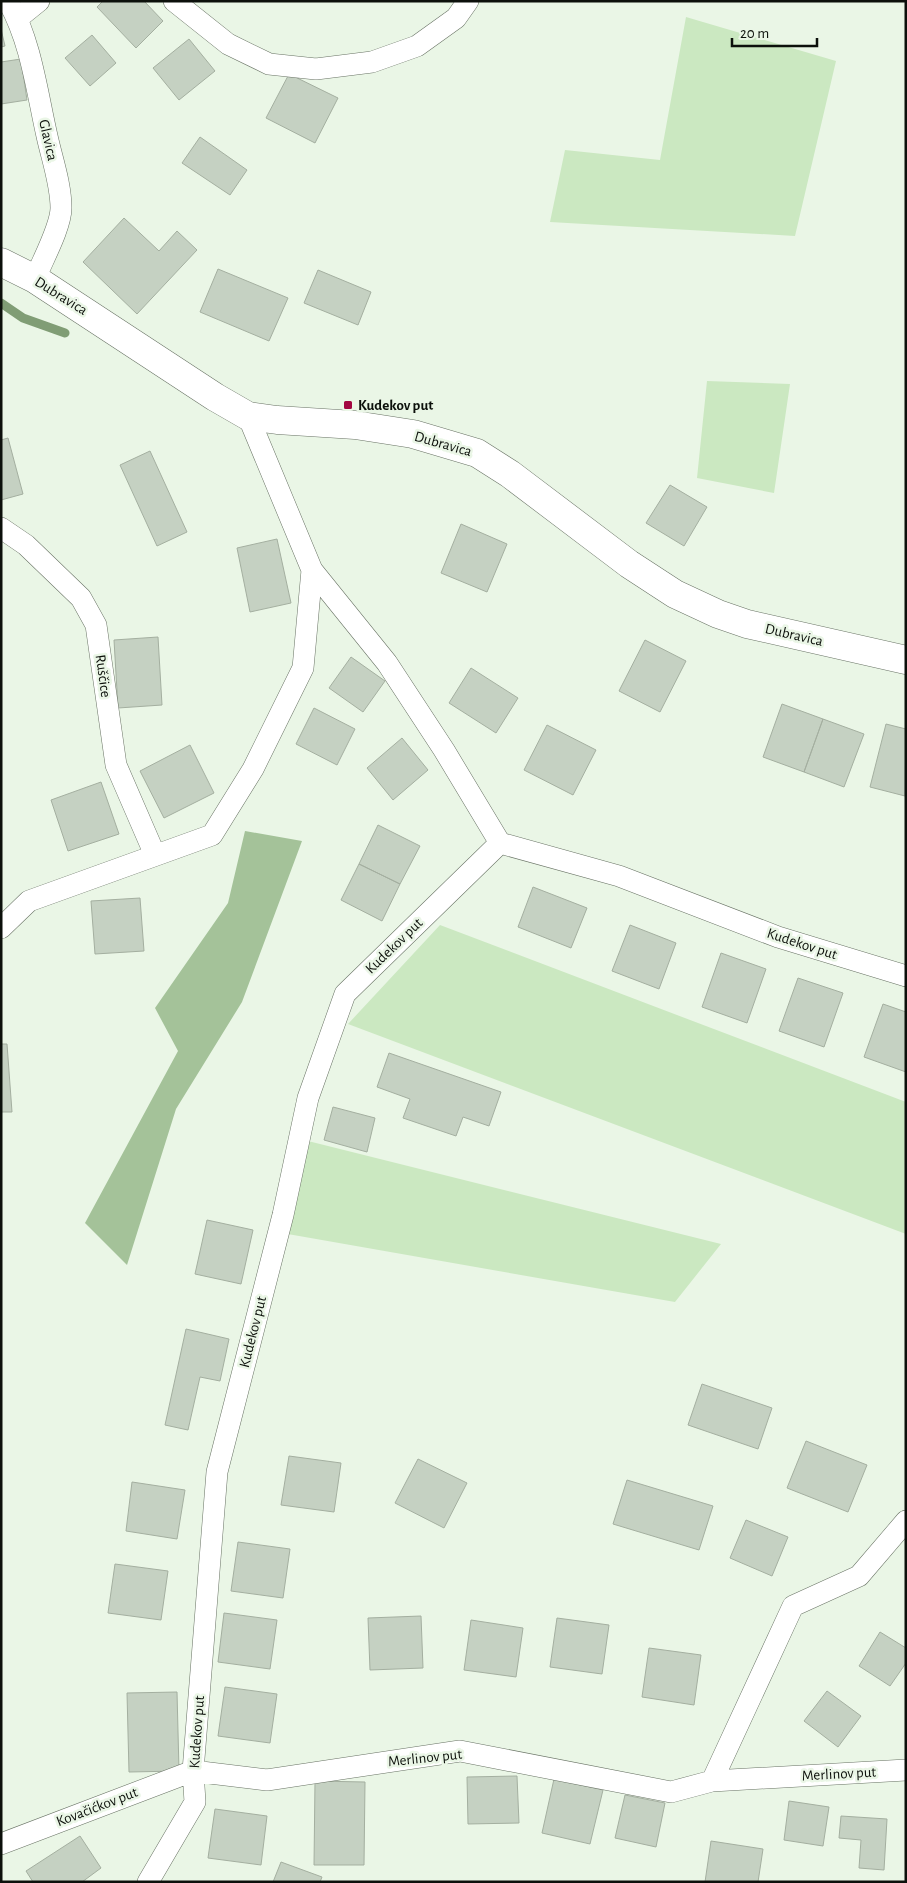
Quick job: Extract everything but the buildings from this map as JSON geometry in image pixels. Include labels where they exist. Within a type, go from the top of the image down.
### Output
[{"type":"street","points":[[13,9],[39,1]]},
{"type":"street","points":[[174,1],[228,44],[269,64],[316,68],[372,62],[417,46],[456,18],[468,1]]},
{"type":"street","name":"Glavica","points":[[13,9],[28,50],[56,175],[61,209],[55,232],[35,279]]},
{"type":"street","name":"Dubravica","points":[[1,262],[35,279],[215,397],[248,416],[355,425],[413,434],[477,453],[517,479],[629,564],[675,594],[718,614],[747,624],[906,660]]},
{"type":"street","points":[[248,416],[312,570],[387,663],[444,750],[500,843]]},
{"type":"street","name":"Ruščice","points":[[1,528],[26,544],[81,598],[96,625],[116,764],[155,856]]},
{"type":"street","points":[[1,928],[29,901],[212,836],[253,769],[303,668],[312,570]]},
{"type":"street","name":"Kudekov put","points":[[148,1882],[195,1802],[193,1770],[217,1472],[283,1215],[308,1098],[345,994],[500,843],[619,876],[778,937],[906,976]]},
{"type":"street","points":[[712,1781],[794,1606],[859,1576],[906,1521]]},
{"type":"street","name":"Merlinov put","points":[[193,1770],[267,1780],[460,1752],[671,1792],[712,1781],[906,1770]]},
{"type":"street","name":"Kovačićkov put","points":[[1,1844],[193,1770]]},
{"type":"green space","points":[[686,17],[836,61],[795,236],[550,222],[565,150],[660,160]]},
{"type":"green space","points":[[707,381],[790,384],[774,493],[697,478]]},
{"type":"green space","points":[[245,831],[302,841],[242,1002],[176,1109],[127,1265],[85,1223],[178,1051],[155,1008],[228,903]]},
{"type":"green space","points":[[440,925],[906,1102],[906,1234],[348,1024]]},
{"type":"green space","points":[[300,1139],[721,1244],[675,1302],[282,1233]]},
{"type":"waterway","name":"Dubravica","points":[[1,303],[23,318],[65,333]]},
{"type":"place","name":"Kudekov put","points":[[348,405]]}]
